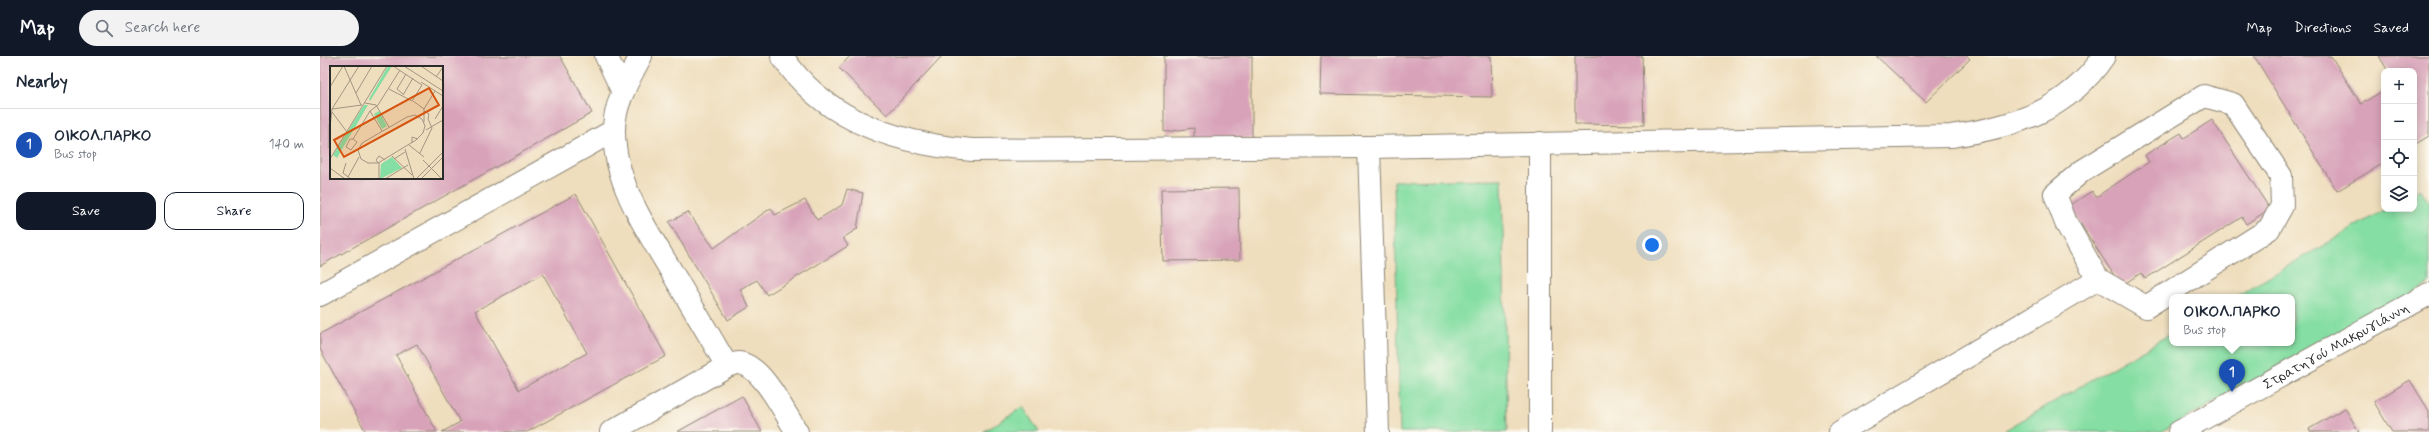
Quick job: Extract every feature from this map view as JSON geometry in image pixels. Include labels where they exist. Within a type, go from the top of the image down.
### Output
[{"type":"street","points":[[606,56],[623,92]]},
{"type":"street","points":[[641,56],[623,92],[614,132],[620,172],[629,195],[726,366]]},
{"type":"street","points":[[782,56],[809,88],[851,119],[902,140],[935,147],[972,150],[1369,147],[1943,136],[1979,132],[2010,125],[2038,115],[2062,100],[2084,81],[2104,56]]},
{"type":"street","points":[[2204,96],[2233,104],[2281,176],[2282,206],[2269,228],[2146,307],[2098,279],[2066,223],[2055,194],[2082,171],[2204,96]]},
{"type":"street","points":[[320,295],[614,132]]},
{"type":"street","points":[[1540,143],[1540,432]]},
{"type":"street","points":[[1369,147],[1378,432]]},
{"type":"street","points":[[1840,432],[2098,279]]},
{"type":"street","name":"Στρατηγού Μακρυγιάννη","points":[[2179,432],[2429,294]]},
{"type":"street","points":[[611,432],[726,366],[739,363],[751,368],[761,376],[797,432]]},
{"type":"green space","points":[[1502,179],[1507,432],[1400,432],[1394,181]]},
{"type":"green space","points":[[2421,189],[2429,203],[2429,284],[2161,432],[2002,432],[2169,335],[2169,346],[2295,346],[2295,294],[2240,294],[2381,212],[2417,212],[2417,191]]},
{"type":"green space","points":[[1023,407],[1039,432],[983,432]]},
{"type":"building","points":[[320,56],[560,56],[592,113],[320,266]]},
{"type":"building","points":[[850,56],[942,56],[887,115],[839,68]]},
{"type":"building","points":[[1164,56],[1252,56],[1252,138],[1194,140],[1194,128],[1164,132]]},
{"type":"building","points":[[1321,56],[1491,56],[1492,97],[1320,94]]},
{"type":"building","points":[[1575,56],[1642,56],[1644,125],[1575,124]]},
{"type":"building","points":[[1876,56],[1967,56],[1970,59],[1926,102]]},
{"type":"building","points":[[2254,56],[2331,56],[2361,104],[2381,92],[2381,165],[2337,191]]},
{"type":"building","points":[[2379,56],[2429,56],[2429,136],[2417,143],[2417,68],[2386,68]]},
{"type":"building","points":[[2212,120],[2270,209],[2246,224],[2242,217],[2145,279],[2141,273],[2121,286],[2069,206],[2092,191],[2096,197],[2149,162],[2145,155],[2181,133],[2184,138]]},
{"type":"building","points":[[1239,188],[1240,260],[1163,261],[1161,189]]},
{"type":"building","points":[[847,189],[863,193],[857,229],[843,238],[848,246],[767,295],[757,280],[740,289],[749,307],[728,320],[669,222],[688,212],[714,248],[771,208],[775,215],[805,200],[817,220],[842,205]]},
{"type":"building","points":[[576,194],[666,356],[527,432],[442,432],[460,422],[417,344],[396,355],[437,432],[366,432],[320,349],[320,334]],"holes":[[[543,274],[587,353],[519,390],[475,311]]]},
{"type":"building","points":[[2410,380],[2429,411],[2429,432],[2392,432],[2374,402]]},
{"type":"building","points":[[742,396],[762,432],[677,432]]},
{"type":"building","points":[[2345,408],[2359,432],[2311,432],[2309,429]]},
{"type":"place","name":"ΟΙΚΟΛ.ΠΑΡΚΟ","points":[[2232,392]]}]
